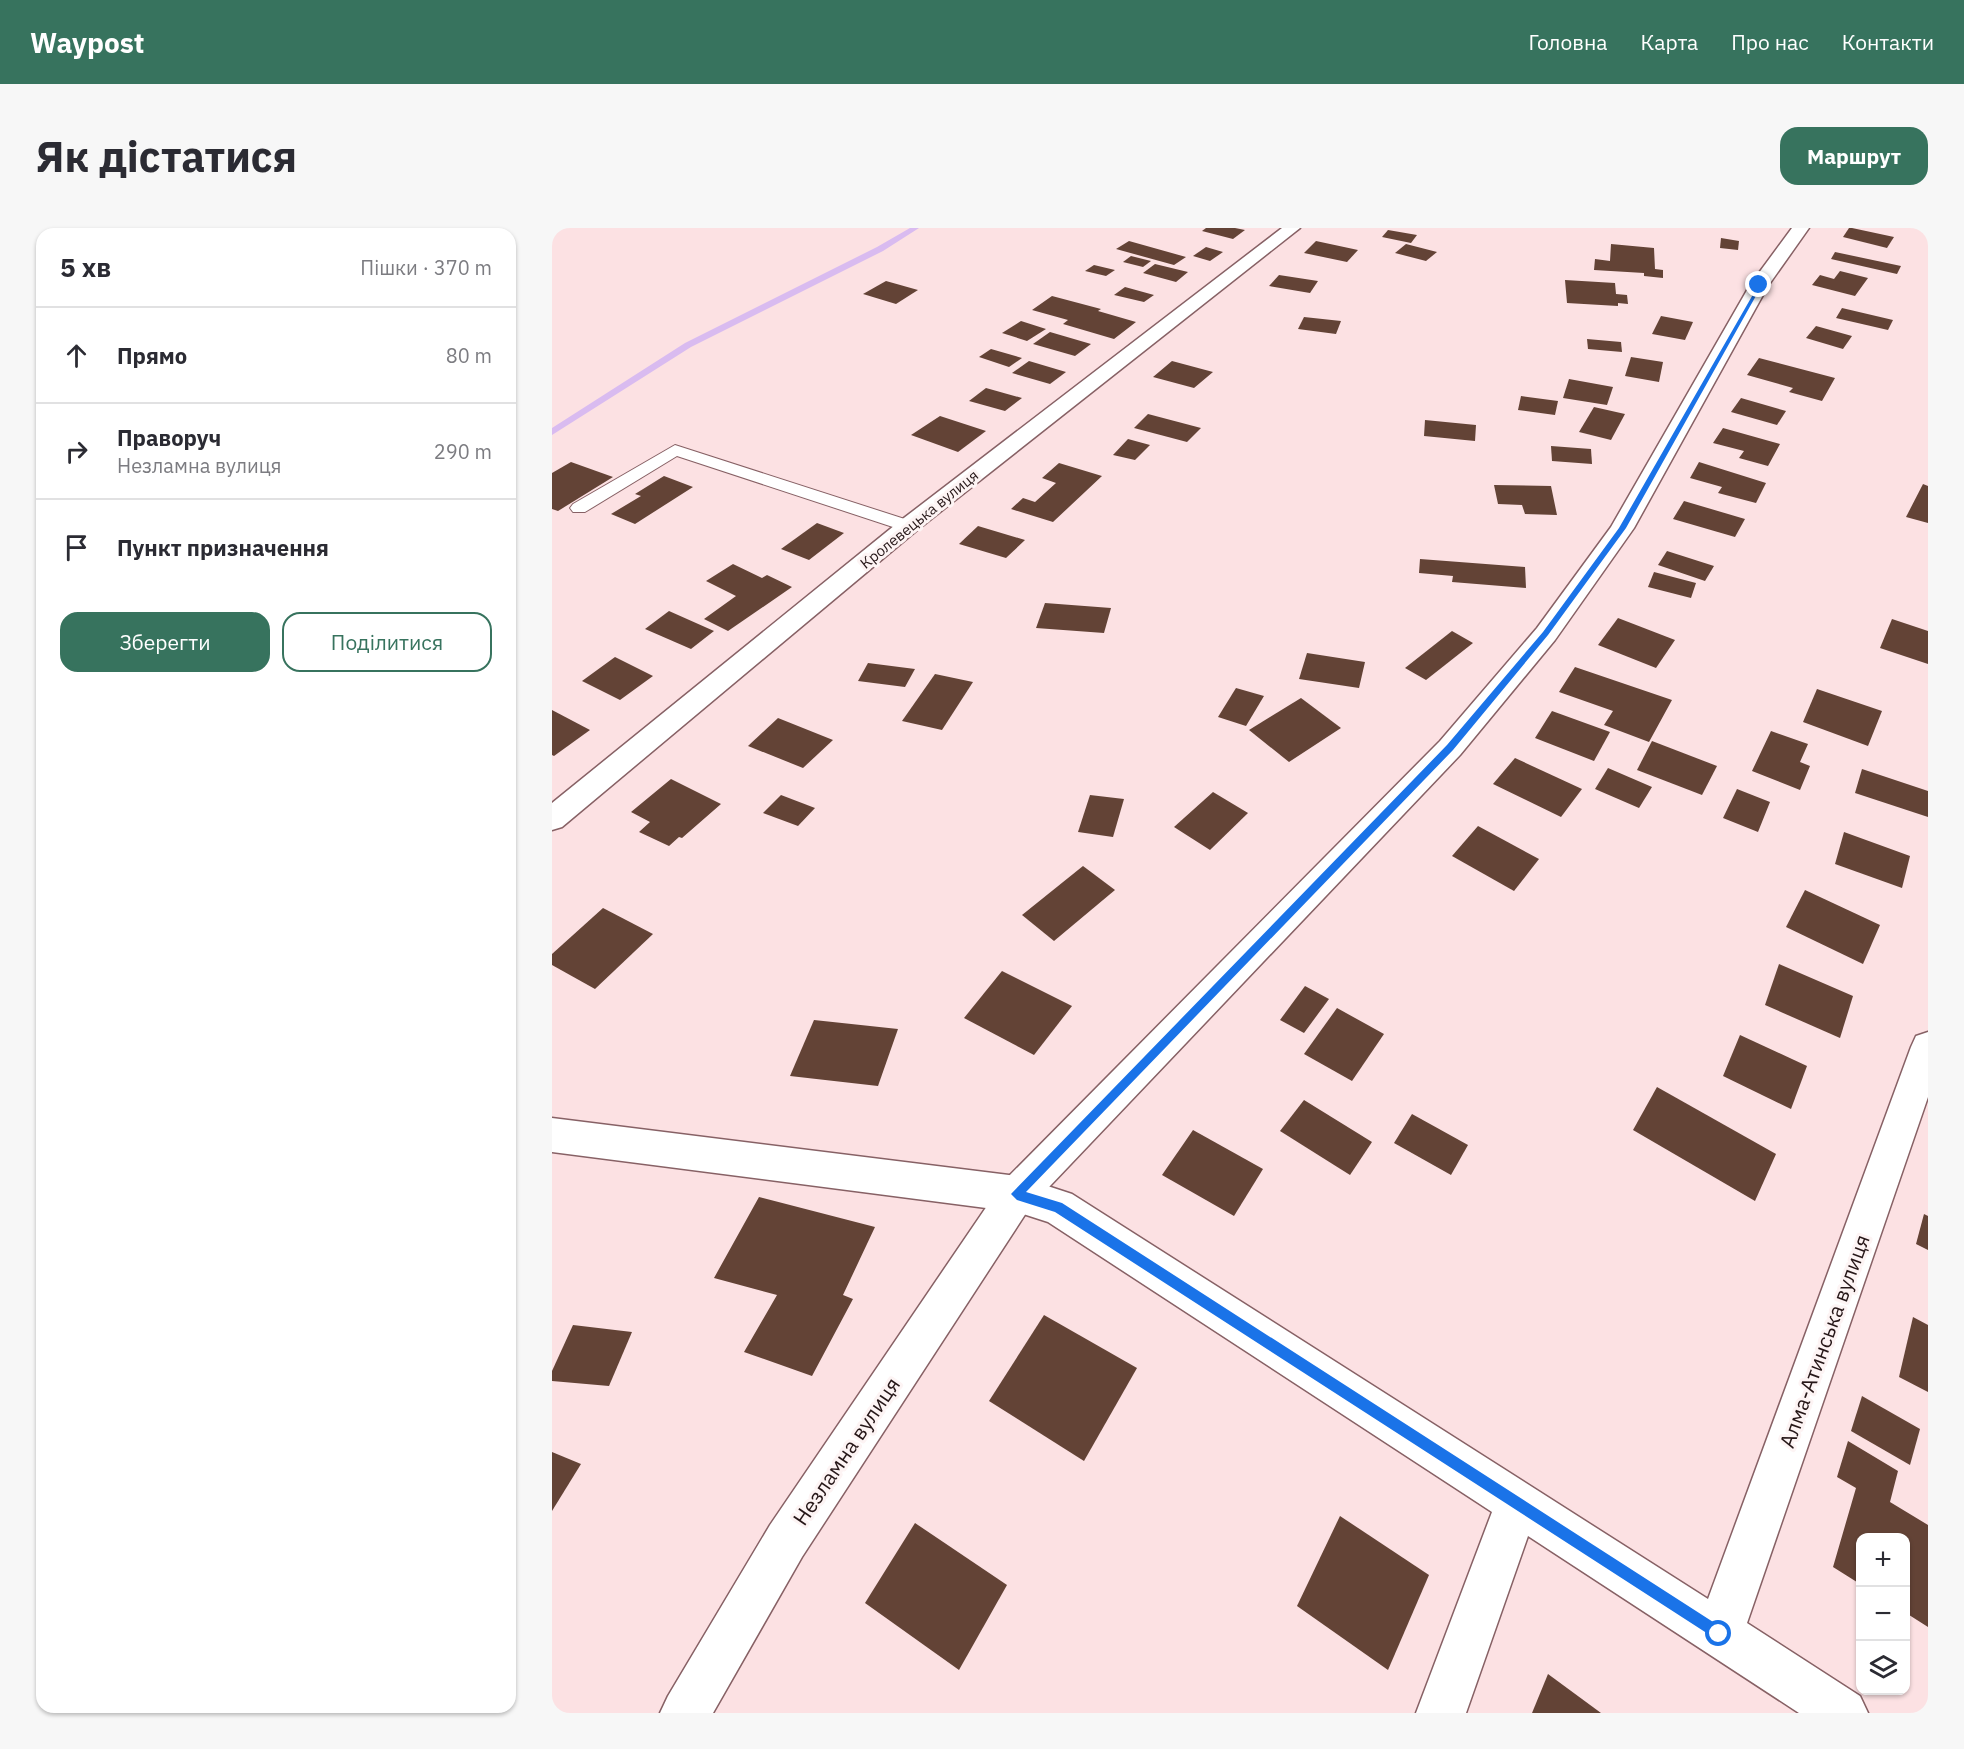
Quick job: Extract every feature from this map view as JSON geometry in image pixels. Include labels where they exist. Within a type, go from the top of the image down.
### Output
[{"type":"street","name":"Кролевецька вулиця","points":[[552,819],[908,526],[1292,228]]},
{"type":"street","name":"Незламна вулиця","points":[[685,1713],[786,1541],[1017,1194],[1450,747],[1546,634],[1622,528],[1759,285],[1801,228]]},
{"type":"street","name":"Алма-Атинська вулиця","points":[[1719,1634],[1928,1047]]},
{"type":"street","points":[[552,1135],[1017,1194],[1058,1207],[1843,1713]]},
{"type":"street","points":[[1441,1713],[1517,1505]]},
{"type":"lane","points":[[579,508],[675,450],[908,526]]},
{"type":"building","points":[[1206,228],[1245,230],[1233,239],[1202,231]]},
{"type":"building","points":[[1849,228],[1894,237],[1887,248],[1843,237]]},
{"type":"building","points":[[1388,230],[1417,235],[1411,243],[1382,237]]},
{"type":"building","points":[[1721,238],[1739,241],[1738,250],[1720,248]]},
{"type":"building","points":[[1129,241],[1186,257],[1174,265],[1116,249]]},
{"type":"building","points":[[1316,241],[1358,250],[1347,262],[1304,253]]},
{"type":"building","points":[[1406,244],[1437,252],[1426,261],[1395,253]]},
{"type":"building","points":[[1611,244],[1654,248],[1655,269],[1663,270],[1663,278],[1644,276],[1644,273],[1594,270],[1595,259],[1610,261]]},
{"type":"building","points":[[1206,247],[1223,252],[1210,261],[1193,256]]},
{"type":"building","points":[[1835,252],[1901,266],[1897,274],[1831,259]]},
{"type":"building","points":[[1131,256],[1151,261],[1143,267],[1123,262]]},
{"type":"building","points":[[1155,264],[1188,272],[1176,282],[1143,273]]},
{"type":"building","points":[[1094,265],[1115,270],[1106,276],[1085,271]]},
{"type":"building","points":[[1840,271],[1868,278],[1855,296],[1812,285],[1820,275],[1834,279]]},
{"type":"building","points":[[1279,275],[1318,281],[1310,293],[1269,286]]},
{"type":"building","points":[[1565,280],[1615,283],[1616,294],[1627,295],[1628,304],[1618,303],[1618,306],[1567,303]]},
{"type":"building","points":[[886,281],[918,290],[896,304],[863,294]]},
{"type":"building","points":[[1125,287],[1154,295],[1144,302],[1114,295]]},
{"type":"building","points":[[1052,296],[1101,309],[1098,311],[1136,322],[1114,339],[1063,324],[1068,320],[1032,310]]},
{"type":"building","points":[[1842,308],[1893,320],[1888,330],[1836,318]]},
{"type":"building","points":[[1661,316],[1693,322],[1685,340],[1652,334]]},
{"type":"building","points":[[1304,317],[1341,321],[1336,334],[1298,329]]},
{"type":"building","points":[[1021,321],[1046,329],[1027,341],[1002,333]]},
{"type":"building","points":[[1816,326],[1852,336],[1843,349],[1806,338]]},
{"type":"building","points":[[1050,332],[1091,344],[1075,356],[1033,344]]},
{"type":"building","points":[[1587,339],[1621,342],[1622,352],[1588,349]]},
{"type":"building","points":[[991,349],[1022,358],[1009,367],[979,357]]},
{"type":"building","points":[[1631,357],[1663,362],[1659,382],[1625,376]]},
{"type":"building","points":[[1759,358],[1835,378],[1822,401],[1789,392],[1793,388],[1747,375]]},
{"type":"building","points":[[1029,361],[1066,372],[1050,384],[1012,373]]},
{"type":"building","points":[[1172,361],[1213,372],[1194,388],[1153,377]]},
{"type":"building","points":[[1569,379],[1613,387],[1607,405],[1563,398]]},
{"type":"building","points":[[986,388],[1022,398],[1005,411],[969,401]]},
{"type":"building","points":[[1521,396],[1558,401],[1555,415],[1518,410]]},
{"type":"building","points":[[1741,398],[1786,411],[1777,425],[1731,412]]},
{"type":"building","points":[[1594,407],[1625,414],[1611,440],[1579,432]]},
{"type":"building","points":[[1148,414],[1201,428],[1187,442],[1134,428]]},
{"type":"building","points":[[940,416],[986,431],[958,452],[911,435]]},
{"type":"building","points":[[1425,420],[1476,425],[1475,441],[1424,436]]},
{"type":"building","points":[[1723,428],[1780,444],[1768,466],[1739,458],[1744,451],[1713,443]]},
{"type":"building","points":[[1128,439],[1150,445],[1135,460],[1113,455]]},
{"type":"building","points":[[1551,446],[1591,449],[1592,464],[1552,461]]},
{"type":"building","points":[[571,462],[613,477],[558,511],[552,509],[552,473]]},
{"type":"building","points":[[1699,462],[1766,483],[1756,503],[1718,493],[1722,487],[1690,478]]},
{"type":"building","points":[[1059,463],[1102,476],[1053,522],[1011,509],[1023,498],[1035,502],[1056,483],[1042,478]]},
{"type":"building","points":[[664,476],[693,487],[635,524],[611,514],[641,496],[635,494]]},
{"type":"building","points":[[1923,484],[1928,486],[1928,523],[1906,517]]},
{"type":"building","points":[[1494,485],[1551,486],[1557,515],[1525,514],[1522,505],[1498,504]]},
{"type":"building","points":[[1684,501],[1745,519],[1735,537],[1673,519]]},
{"type":"building","points":[[817,523],[844,533],[809,560],[781,549]]},
{"type":"building","points":[[978,526],[1025,540],[1006,558],[959,544]]},
{"type":"building","points":[[1667,551],[1714,566],[1705,581],[1658,565]]},
{"type":"building","points":[[1420,559],[1525,567],[1526,588],[1452,582],[1453,576],[1419,573]]},
{"type":"building","points":[[733,564],[762,578],[767,575],[792,587],[728,631],[704,619],[736,596],[706,581]]},
{"type":"building","points":[[1654,572],[1696,583],[1691,598],[1648,587]]},
{"type":"building","points":[[1045,603],[1111,608],[1104,633],[1036,628]]},
{"type":"building","points":[[669,611],[714,631],[691,649],[645,629]]},
{"type":"building","points":[[1618,618],[1675,640],[1656,668],[1598,645]]},
{"type":"building","points":[[1892,619],[1928,631],[1928,664],[1880,648]]},
{"type":"building","points":[[1452,631],[1473,643],[1426,680],[1405,668]]},
{"type":"building","points":[[1307,653],[1365,662],[1359,688],[1299,679]]},
{"type":"building","points":[[615,657],[653,676],[620,700],[582,681]]},
{"type":"building","points":[[868,663],[915,669],[905,687],[858,681]]},
{"type":"building","points":[[1575,667],[1672,700],[1649,742],[1604,725],[1613,711],[1559,692]]},
{"type":"building","points":[[935,674],[973,682],[942,730],[902,721]]},
{"type":"building","points":[[1236,688],[1264,696],[1246,726],[1218,717]]},
{"type":"building","points":[[1817,689],[1882,711],[1868,746],[1803,722]]},
{"type":"building","points":[[1301,698],[1341,728],[1289,762],[1249,730]]},
{"type":"building","points":[[552,710],[590,730],[554,756],[552,755]]},
{"type":"building","points":[[1552,711],[1610,732],[1594,761],[1535,738]]},
{"type":"building","points":[[778,718],[833,740],[803,768],[748,746]]},
{"type":"building","points":[[1771,731],[1808,744],[1800,762],[1810,766],[1800,790],[1752,771]]},
{"type":"building","points":[[1652,741],[1717,766],[1702,795],[1637,770]]},
{"type":"building","points":[[1515,758],[1582,789],[1561,817],[1493,784]]},
{"type":"building","points":[[1608,768],[1652,787],[1639,808],[1595,789]]},
{"type":"building","points":[[1862,769],[1928,791],[1928,817],[1855,793]]},
{"type":"building","points":[[671,779],[721,804],[682,838],[679,837],[669,846],[639,832],[650,822],[631,812]]},
{"type":"building","points":[[1737,789],[1770,802],[1758,832],[1723,818]]},
{"type":"building","points":[[1213,792],[1248,813],[1210,850],[1174,827]]},
{"type":"building","points":[[781,795],[815,808],[798,826],[763,813]]},
{"type":"building","points":[[1090,795],[1124,799],[1113,837],[1078,832]]},
{"type":"building","points":[[1478,826],[1539,859],[1514,891],[1452,856]]},
{"type":"building","points":[[1844,832],[1910,856],[1902,888],[1835,864]]},
{"type":"building","points":[[1083,866],[1115,890],[1054,941],[1022,915]]},
{"type":"building","points":[[1805,890],[1880,925],[1863,964],[1786,927]]},
{"type":"building","points":[[603,908],[653,934],[595,989],[552,965],[552,954]]},
{"type":"building","points":[[1779,964],[1853,996],[1840,1038],[1765,1005]]},
{"type":"building","points":[[1002,971],[1072,1006],[1034,1055],[964,1018]]},
{"type":"building","points":[[1305,986],[1329,999],[1304,1033],[1280,1020]]},
{"type":"building","points":[[1337,1008],[1384,1034],[1352,1081],[1304,1054]]},
{"type":"building","points":[[814,1020],[898,1029],[878,1086],[790,1076]]},
{"type":"building","points":[[1740,1035],[1807,1066],[1791,1109],[1723,1076]]},
{"type":"building","points":[[1657,1087],[1776,1154],[1755,1201],[1633,1130]]},
{"type":"building","points":[[1304,1100],[1372,1142],[1350,1175],[1280,1131]]},
{"type":"building","points":[[1412,1114],[1468,1145],[1451,1175],[1394,1143]]},
{"type":"building","points":[[1193,1130],[1263,1169],[1234,1216],[1162,1175]]},
{"type":"building","points":[[759,1197],[875,1227],[843,1295],[853,1299],[812,1376],[744,1352],[777,1295],[714,1278]]},
{"type":"building","points":[[1924,1214],[1928,1216],[1928,1250],[1916,1244]]},
{"type":"building","points":[[1044,1315],[1137,1368],[1084,1461],[989,1401]]},
{"type":"building","points":[[1913,1317],[1928,1325],[1928,1392],[1899,1377]]},
{"type":"building","points":[[573,1325],[632,1332],[609,1386],[552,1381],[552,1371]]},
{"type":"building","points":[[1862,1396],[1920,1429],[1910,1465],[1851,1431]]},
{"type":"building","points":[[1848,1441],[1898,1471],[1890,1502],[1928,1525],[1928,1627],[1910,1616],[1910,1533],[1856,1533],[1856,1581],[1833,1567],[1856,1488],[1837,1477]]},
{"type":"building","points":[[552,1452],[581,1464],[552,1511]]},
{"type":"building","points":[[1340,1516],[1429,1575],[1388,1670],[1297,1606]]},
{"type":"building","points":[[915,1523],[1007,1585],[959,1670],[865,1603]]},
{"type":"building","points":[[1548,1674],[1601,1713],[1532,1713]]},
{"type":"waterway","points":[[552,432],[688,345],[880,249],[915,228]]},
{"type":"route","points":[[1719,1634],[1058,1207],[1017,1194],[1450,747],[1546,634],[1622,528],[1759,285]]}]
